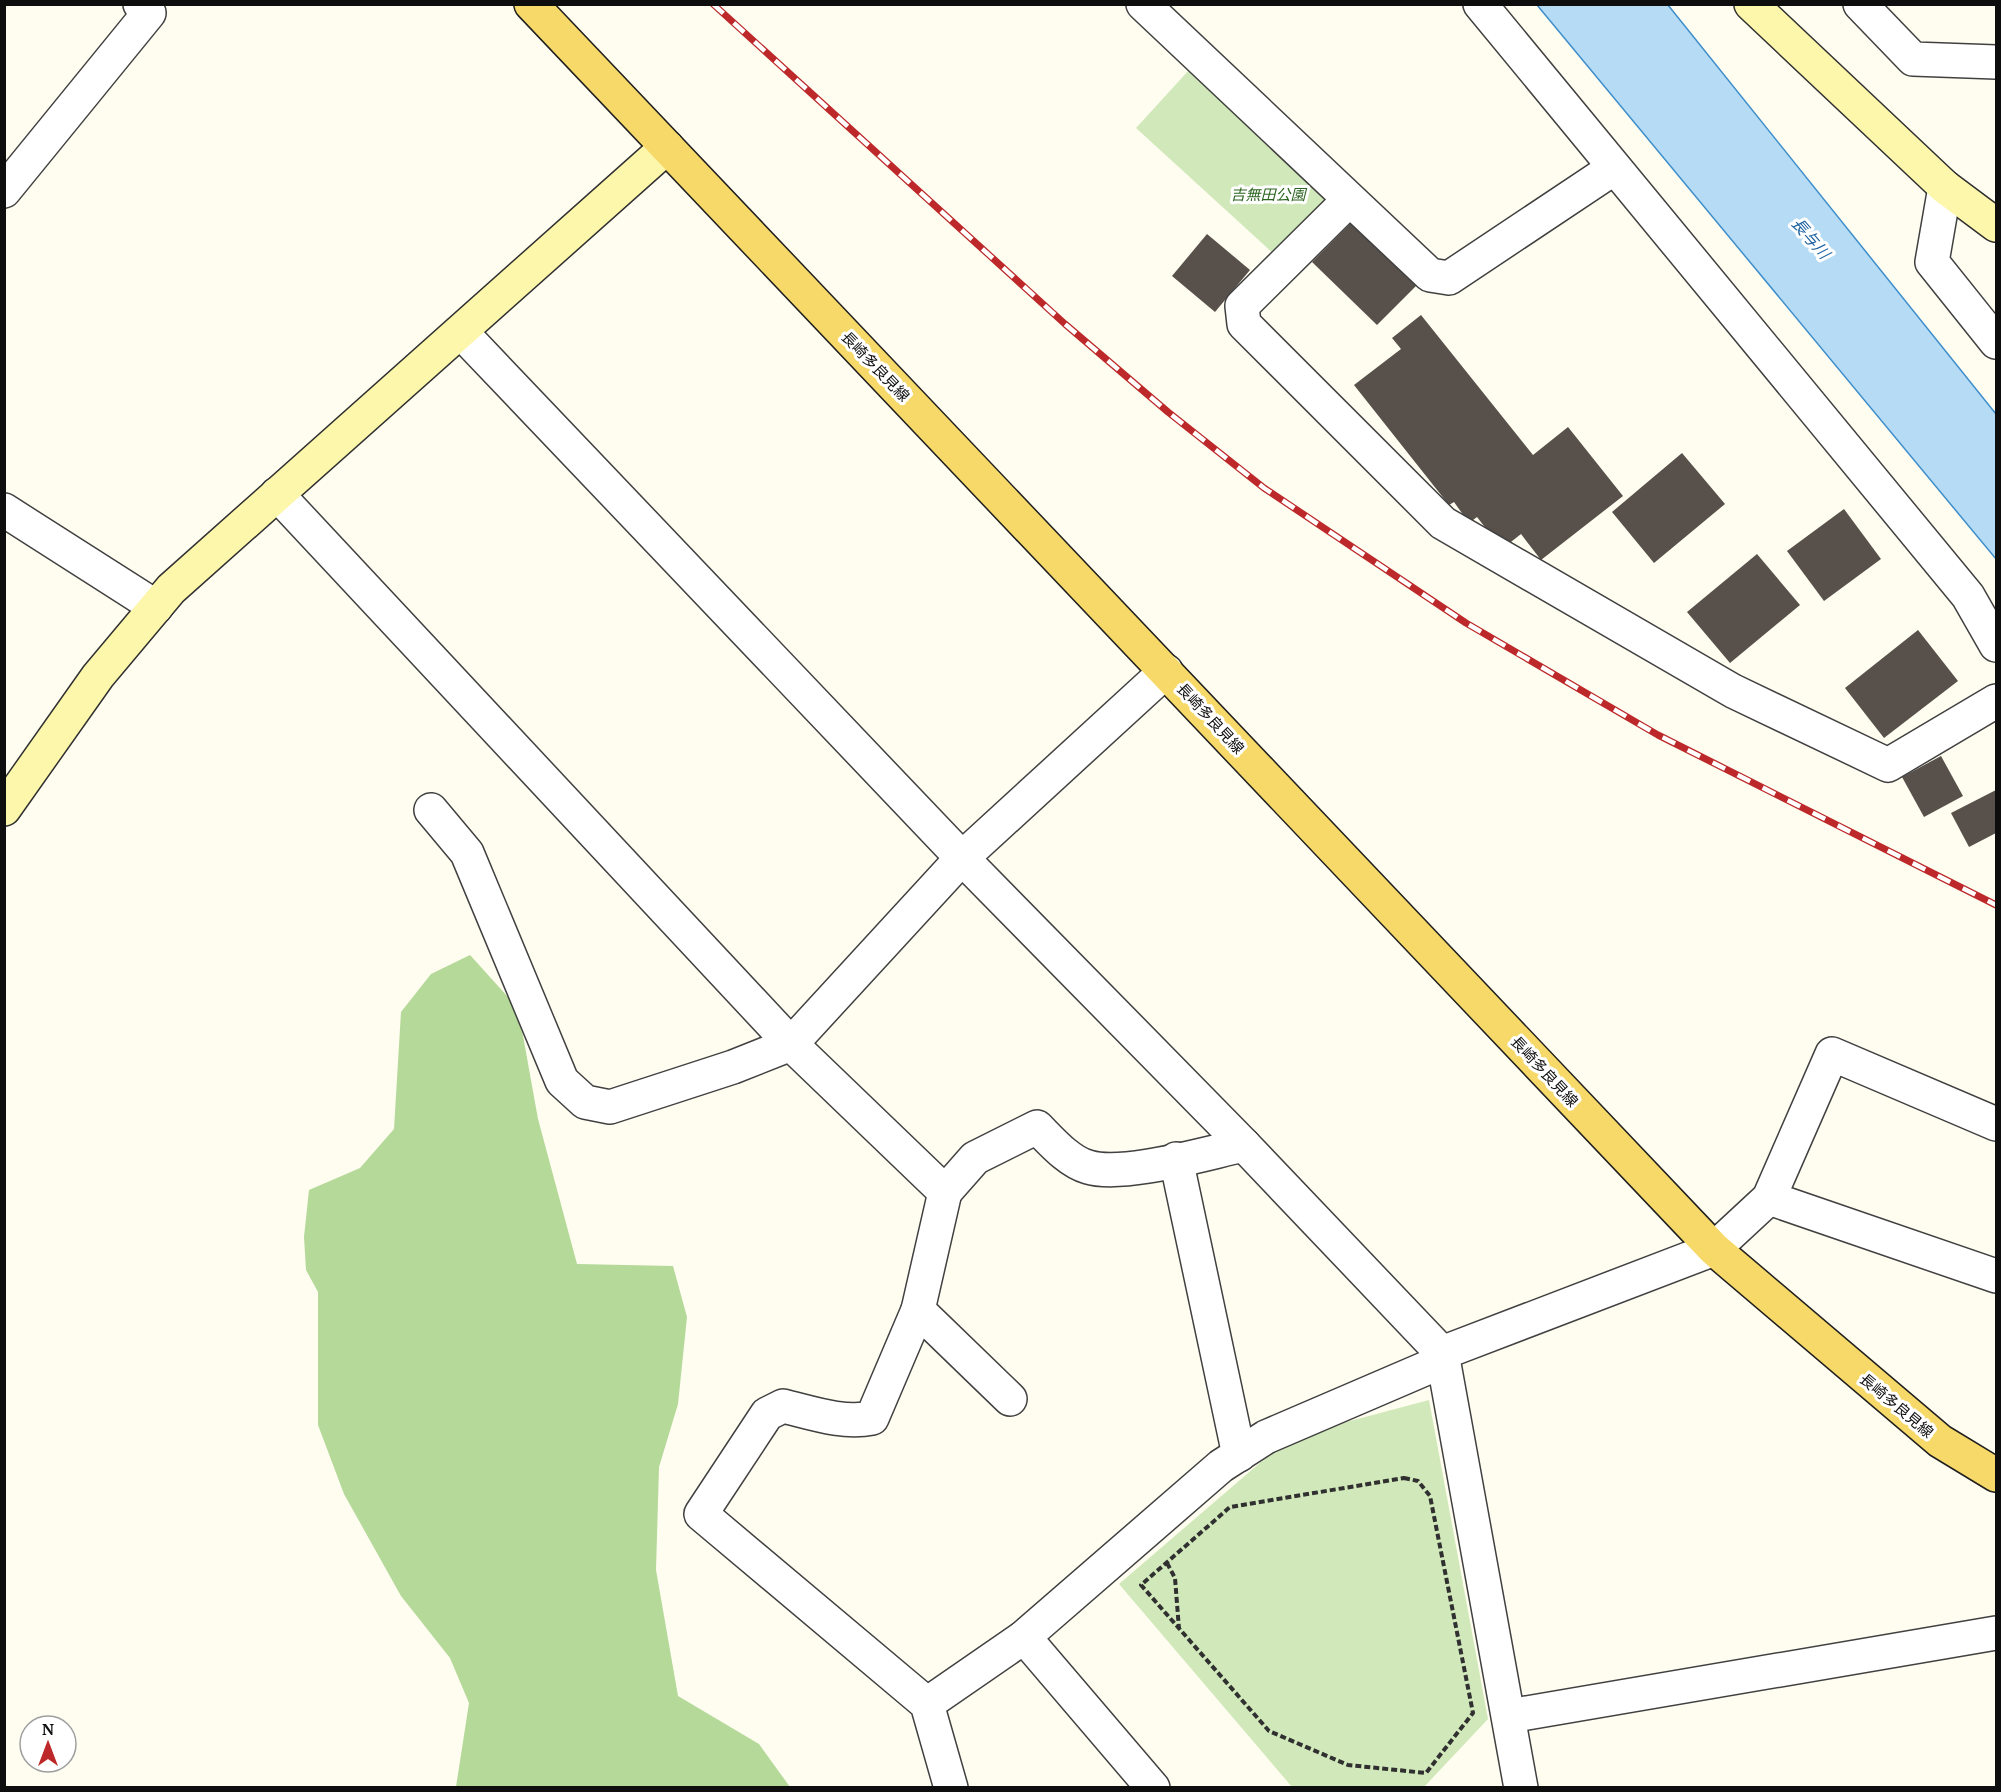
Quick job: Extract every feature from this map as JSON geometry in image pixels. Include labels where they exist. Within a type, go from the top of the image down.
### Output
[{"type":"main road","name":"長崎多良見線","points":[[531,4],[1166,670],[1714,1250],[1940,1441],[1996,1475]]},
{"type":"street","points":[[4,191],[149,13],[140,4]]},
{"type":"street","points":[[1143,4],[1430,275],[1449,278],[1614,168]]},
{"type":"street","points":[[1479,4],[1968,596],[1996,645]]},
{"type":"street","points":[[1751,4],[1945,187],[1996,225]]},
{"type":"street","points":[[1860,4],[1913,59],[1996,62]]},
{"type":"street","points":[[4,809],[98,676],[171,589],[462,333],[668,147]]},
{"type":"street","points":[[1945,187],[1932,262],[1996,342]]},
{"type":"street","points":[[1349,200],[1242,306],[1244,324],[1443,523],[1734,691],[1888,765],[1996,701]]},
{"type":"street","points":[[462,333],[962,858],[1244,1145],[1442,1357],[1521,1788]]},
{"type":"street","points":[[277,494],[791,1044],[945,1192]]},
{"type":"street","points":[[4,510],[156,607]]},
{"type":"street","points":[[431,810],[467,853],[562,1081],[585,1101],[610,1107],[733,1067],[791,1044],[962,858],[1166,670]]},
{"type":"street","points":[[927,1704],[1024,1637],[1221,1466],[1266,1437],[1442,1357],[1714,1250],[1770,1198],[1832,1054],[1996,1124]]},
{"type":"street","points":[[951,1788],[927,1704],[701,1514],[767,1414],[783,1406],[834,1418],[860,1421],[872,1418],[918,1310],[945,1192],[975,1158],[1037,1127],[1058,1147],[1088,1167],[1127,1169],[1244,1145]]},
{"type":"street","points":[[1176,1159],[1239,1455]]},
{"type":"street","points":[[1770,1198],[1996,1276]]},
{"type":"street","points":[[918,1310],[1010,1399]]},
{"type":"street","points":[[1509,1716],[1996,1633]]},
{"type":"street","points":[[1024,1637],[1153,1788]]},
{"type":"path","points":[[1404,1478],[1418,1481],[1430,1496],[1473,1713],[1426,1773],[1348,1765],[1269,1731],[1179,1629],[1141,1586],[1230,1507],[1404,1478]]},
{"type":"path","points":[[1167,1563],[1175,1578],[1179,1629]]},
{"type":"green space","name":"吉無田公園","points":[[1190,69],[1330,196],[1275,255],[1136,128]]},
{"type":"green space","points":[[470,955],[518,1008],[538,1119],[577,1264],[673,1266],[687,1317],[678,1404],[659,1467],[656,1570],[678,1696],[759,1744],[790,1787],[456,1787],[469,1703],[450,1658],[401,1596],[344,1494],[318,1425],[318,1292],[306,1270],[304,1237],[309,1190],[360,1168],[394,1129],[401,1012],[431,974]]},
{"type":"green space","points":[[1429,1400],[1488,1719],[1424,1787],[1292,1787],[1119,1584],[1290,1437]]},
{"type":"water","name":"長与川","points":[[1537,5],[1668,5],[1996,414],[1996,559]]},
{"type":"building","points":[[1352,222],[1417,285],[1377,325],[1312,262]]},
{"type":"building","points":[[1207,234],[1250,270],[1215,312],[1172,276]]},
{"type":"building","points":[[1421,315],[1533,455],[1568,427],[1623,496],[1541,560],[1521,534],[1502,549],[1477,517],[1469,523],[1454,502],[1449,505],[1354,385],[1401,349],[1392,338]]},
{"type":"building","points":[[1682,453],[1725,504],[1654,563],[1612,512]]},
{"type":"building","points":[[1844,509],[1881,559],[1824,601],[1787,551]]},
{"type":"building","points":[[1757,554],[1800,605],[1730,663],[1687,612]]},
{"type":"building","points":[[1918,630],[1958,681],[1884,738],[1845,688]]},
{"type":"building","points":[[1941,756],[1963,796],[1924,817],[1902,777]]},
{"type":"building","points":[[1996,790],[1996,833],[1969,847],[1951,813]]},
{"type":"railway","points":[[713,4],[1065,324],[1168,412],[1264,488],[1466,623],[1658,735],[1996,905]]}]
